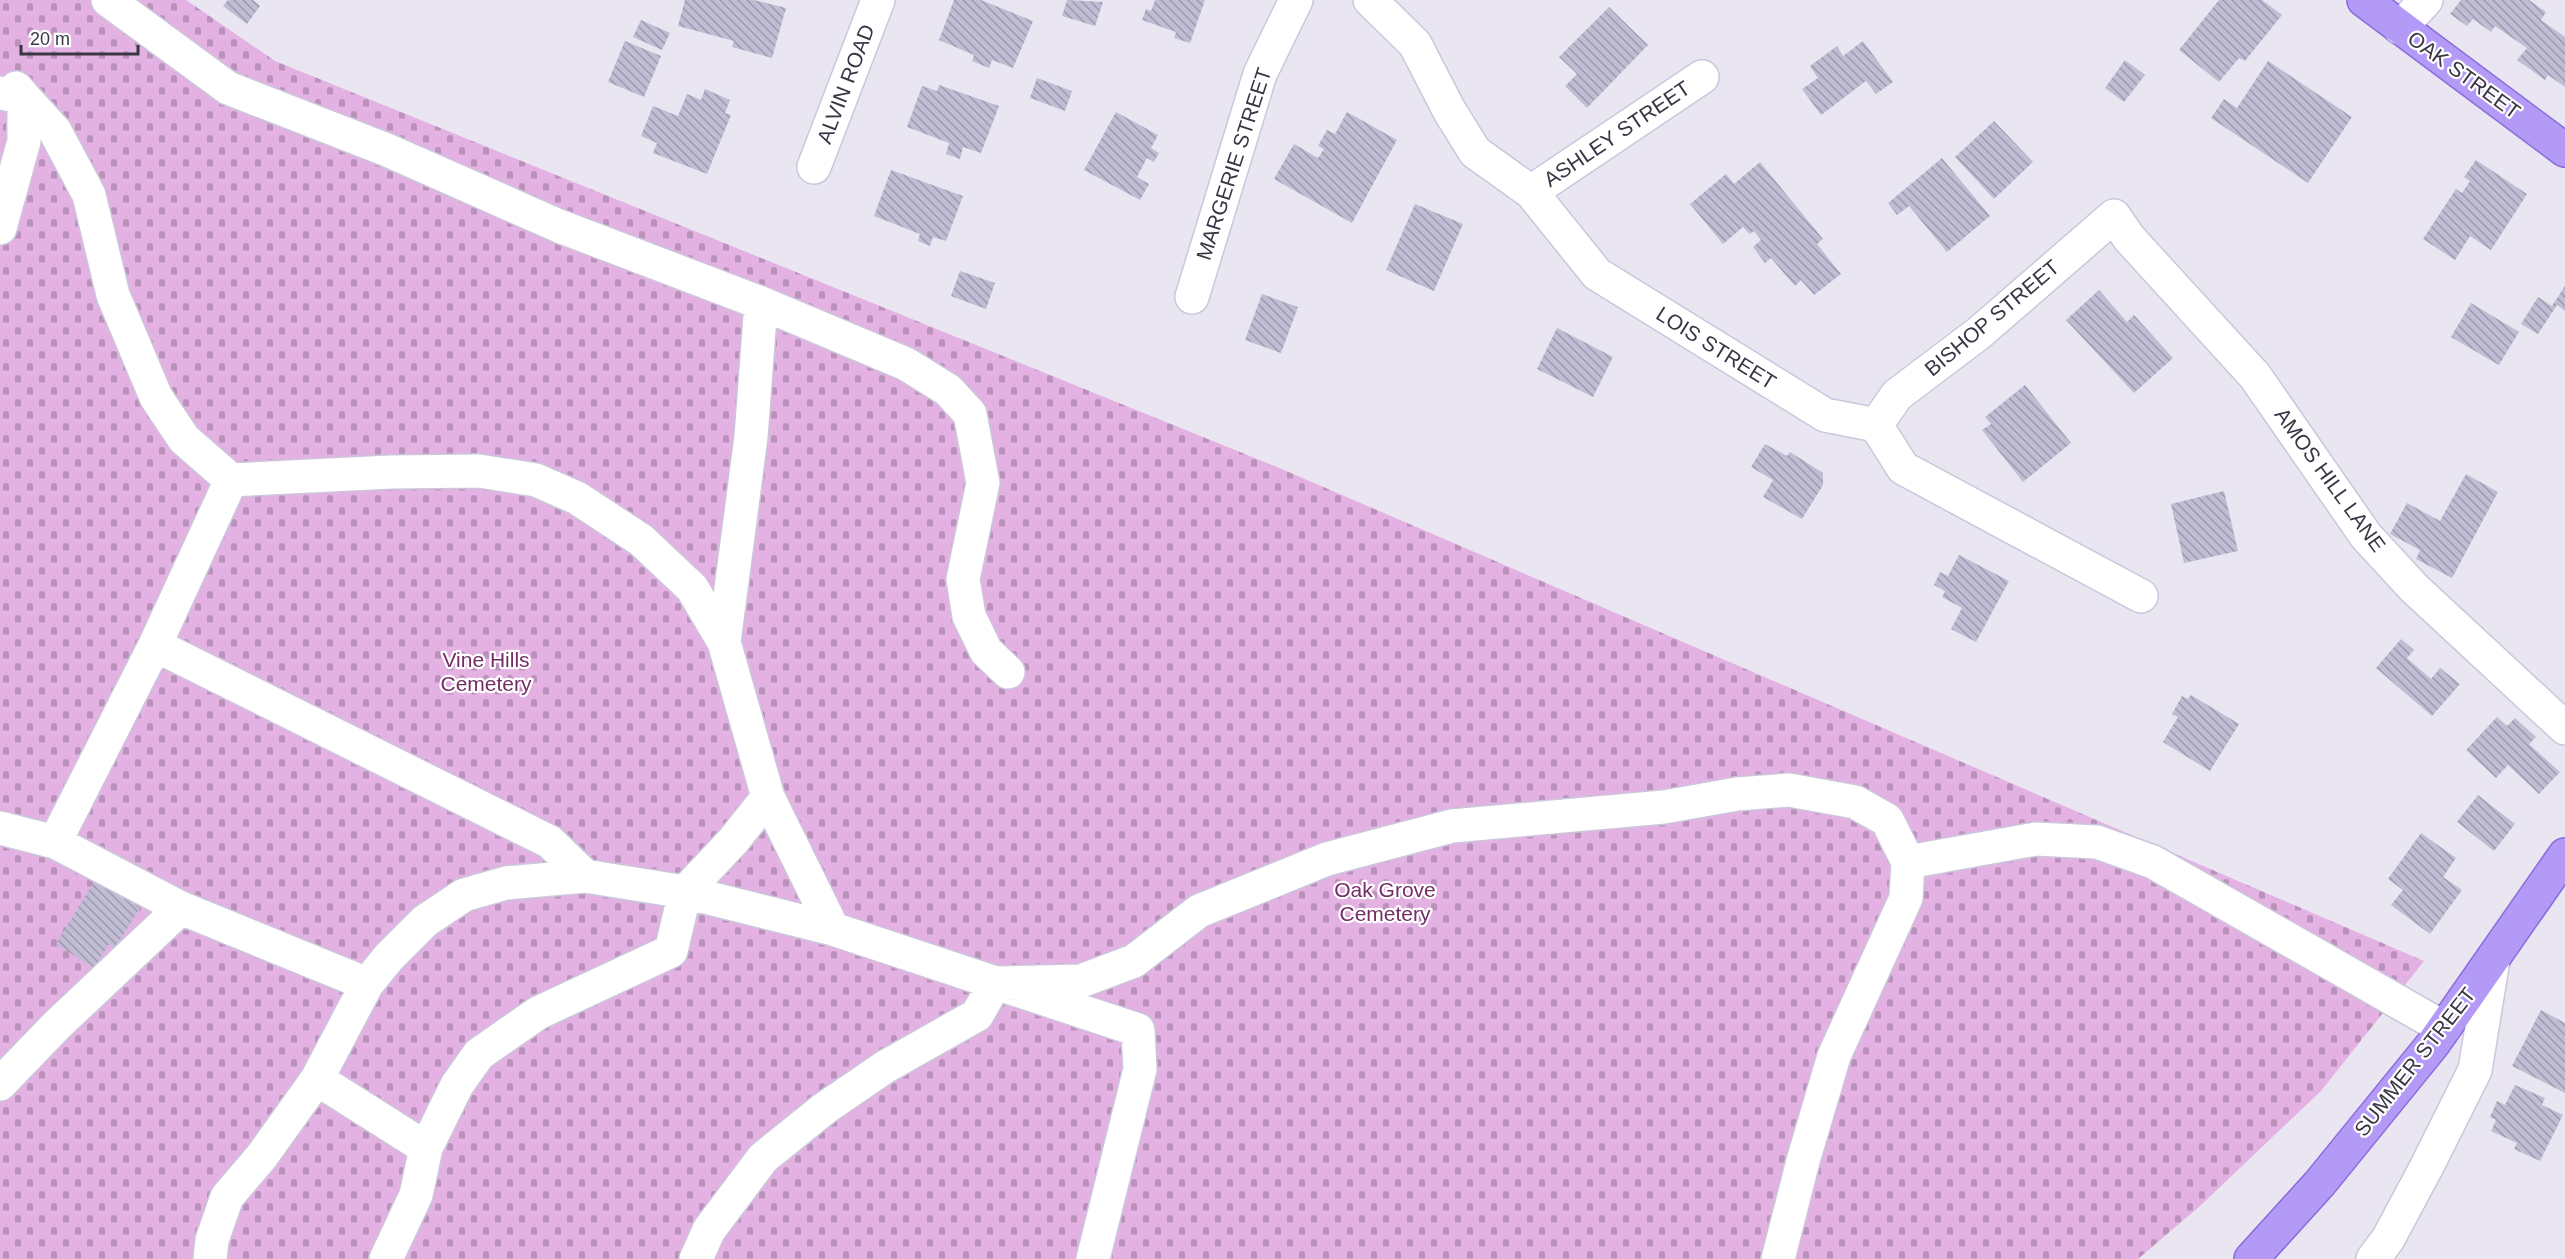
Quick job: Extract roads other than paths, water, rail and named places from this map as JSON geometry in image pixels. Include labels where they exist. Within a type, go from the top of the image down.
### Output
[{"type":"main road","name":"OAK STREET","points":[[2364,0],[2565,150]]},
{"type":"main road","name":"SUMMER STREET","points":[[2251,1259],[2320,1182],[2444,1028],[2565,855]]},
{"type":"street","points":[[108,0],[228,88],[387,150],[559,226],[761,303],[906,364],[948,390],[970,414],[983,483],[963,579],[969,616],[986,651],[1008,672]]},
{"type":"street","name":"ALVIN ROAD","points":[[814,168],[878,0]]},
{"type":"street","name":"MARGERIE STREET","points":[[1192,297],[1260,74],[1296,0]]},
{"type":"street","name":"LOIS STREET","points":[[1370,0],[1414,44],[1449,110],[1475,152],[1531,192],[1597,274],[1825,415],[1876,425]]},
{"type":"street","points":[[2400,28],[2426,0]]},
{"type":"street","points":[[0,70],[12,95],[24,141],[0,228]]},
{"type":"street","name":"ASHLEY STREET","points":[[1531,192],[1702,76]]},
{"type":"street","points":[[12,95],[55,131],[89,195],[113,295],[156,397],[184,439],[231,480],[391,472],[479,471],[536,480],[577,498],[641,540],[692,588],[724,642],[768,797],[833,929]]},
{"type":"street","name":"BISHOP STREET","points":[[1876,425],[1897,395],[1979,333],[2114,216]]},
{"type":"street","name":"AMOS HILL LANE","points":[[2114,216],[2129,238],[2255,376],[2366,536],[2414,588],[2565,728]]},
{"type":"street","points":[[724,642],[751,437],[761,303]]},
{"type":"street","points":[[1876,425],[1903,468],[2141,596]]},
{"type":"street","points":[[55,842],[155,645],[231,480]]},
{"type":"street","points":[[155,645],[550,842],[585,876]]},
{"type":"street","points":[[995,983],[1081,981],[1134,961],[1199,910],[1327,858],[1452,826],[1664,807],[1737,794],[1789,790],[1855,802],[1887,820],[1908,862],[1906,898],[1834,1056],[1803,1161],[1778,1259]]},
{"type":"street","points":[[386,1259],[416,1195],[426,1148],[457,1085],[479,1054],[538,1012],[671,951],[685,892],[733,841],[768,797]]},
{"type":"street","points":[[0,828],[55,842],[182,908],[367,984]]},
{"type":"street","points":[[1908,862],[2036,839],[2097,842],[2153,862],[2444,1028]]},
{"type":"street","points":[[210,1259],[212,1240],[227,1197],[262,1156],[317,1079],[367,984],[389,957],[425,921],[464,895],[506,883],[585,876],[685,892],[833,929],[1138,1030],[1140,1069],[1093,1259]]},
{"type":"street","points":[[0,1083],[56,1026],[182,908]]},
{"type":"street","points":[[2373,1259],[2388,1239],[2427,1168],[2475,1070],[2493,960]]},
{"type":"street","points":[[696,1259],[709,1230],[763,1158],[825,1108],[885,1067],[976,1015],[995,983]]},
{"type":"street","points":[[317,1079],[426,1148]]},
{"type":"park label","name":"Vine Hills Cemetery","points":[[486,672]]},
{"type":"park label","name":"Oak Grove Cemetery","points":[[1385,902]]}]
